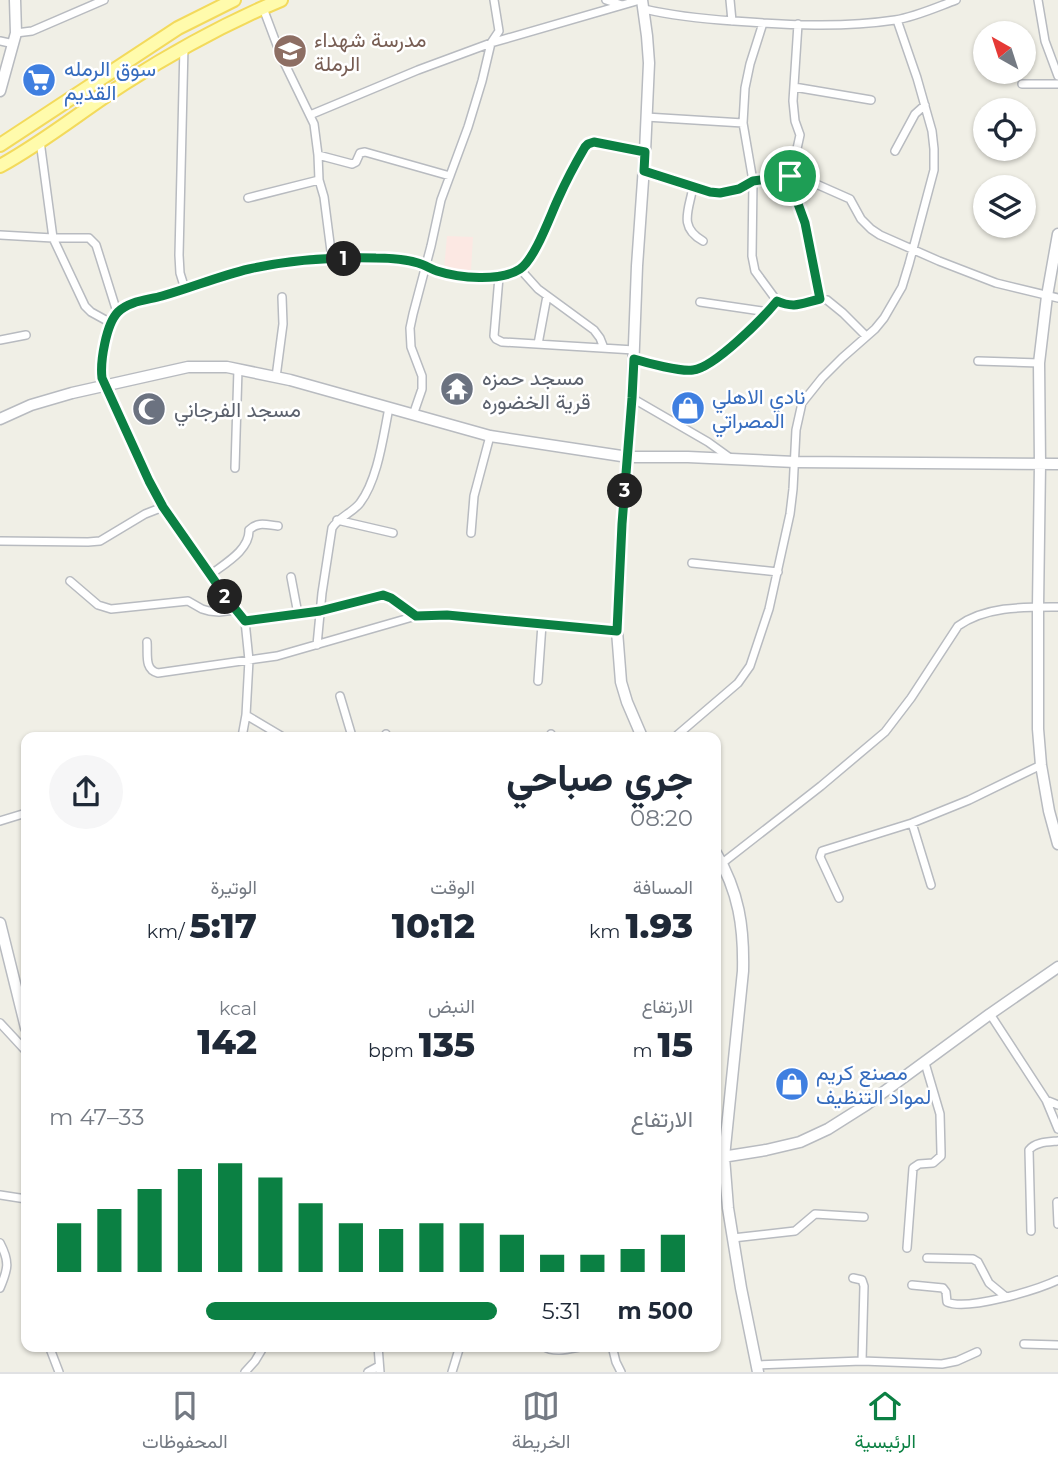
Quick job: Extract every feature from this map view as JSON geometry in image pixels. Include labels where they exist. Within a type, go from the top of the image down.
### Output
[{"type":"main road","points":[[0,147],[178,28],[234,0]]},
{"type":"main road","points":[[3,164],[184,46],[281,0]]},
{"type":"street","points":[[0,91],[16,33],[15,0]]},
{"type":"street","points":[[16,33],[32,31],[104,0]]},
{"type":"street","points":[[413,415],[422,389],[422,376],[411,346],[410,328],[441,200],[468,127],[491,43],[499,29],[494,0]]},
{"type":"street","points":[[606,0],[623,5]]},
{"type":"street","points":[[730,0],[732,21]]},
{"type":"street","points":[[310,115],[491,43],[623,5],[642,3],[677,16],[732,21],[834,24],[897,20],[956,0]]},
{"type":"street","points":[[1038,0],[1045,41],[1058,76]]},
{"type":"street","points":[[640,732],[621,682],[617,631],[649,63],[642,3]]},
{"type":"street","points":[[263,8],[281,56],[314,124],[319,180],[324,197],[332,259]]},
{"type":"street","points":[[681,732],[738,682],[750,666],[766,619],[790,514],[796,430],[802,403],[832,368],[875,329],[902,287],[933,170],[932,131],[897,20]]},
{"type":"street","points":[[763,23],[750,64],[743,123],[753,181],[753,265],[759,278],[777,301],[794,306],[827,299],[866,336]]},
{"type":"street","points":[[798,24],[794,87],[795,121],[800,135],[790,176],[805,223],[820,299]]},
{"type":"street","points":[[0,41],[14,44]]},
{"type":"street","points":[[184,46],[179,255],[180,274],[185,289]]},
{"type":"street","points":[[1036,84],[1058,84]]},
{"type":"street","points":[[794,87],[871,100]]},
{"type":"street","points":[[895,150],[915,114],[925,105]]},
{"type":"street","points":[[646,117],[743,123]]},
{"type":"street","points":[[40,141],[53,238],[85,306],[111,323]]},
{"type":"street","points":[[243,732],[249,660],[245,621],[163,507],[105,386],[100,366],[111,323],[117,312],[130,304],[250,269],[295,261],[375,258],[407,260],[454,275],[499,277],[520,269],[527,262],[576,161],[588,144],[594,142],[645,152]]},
{"type":"street","points":[[0,147],[3,164]]},
{"type":"street","points":[[318,155],[352,164],[360,153],[365,152],[450,176]]},
{"type":"street","points":[[644,171],[720,193],[739,189],[753,181],[790,176],[804,178],[850,199],[861,219],[880,235],[996,283],[1053,297]]},
{"type":"street","points":[[248,198],[319,180]]},
{"type":"street","points":[[693,187],[686,221],[691,232],[703,241]]},
{"type":"street","points":[[1057,840],[1046,799],[1038,729],[1038,607],[1039,363],[1053,297],[1058,234]]},
{"type":"street","points":[[0,235],[93,240],[117,312]]},
{"type":"street","points":[[520,269],[547,296],[594,330],[604,348]]},
{"type":"street","points":[[499,277],[495,338],[502,342],[604,348],[687,370],[697,370],[708,365],[759,323],[777,301]]},
{"type":"street","points":[[538,344],[547,296]]},
{"type":"street","points":[[275,377],[283,324],[282,297]]},
{"type":"street","points":[[700,302],[768,312]]},
{"type":"street","points":[[0,340],[26,335]]},
{"type":"street","points":[[978,361],[1039,363]]},
{"type":"street","points":[[0,419],[31,405],[72,393],[188,367],[208,366],[275,377],[490,436],[628,457],[795,462],[1058,464]]},
{"type":"street","points":[[235,468],[238,369]]},
{"type":"street","points":[[632,398],[708,442],[733,460]]},
{"type":"street","points":[[317,645],[328,541],[337,520],[359,504],[370,484],[389,408]]},
{"type":"street","points":[[471,533],[474,496],[490,436]]},
{"type":"street","points":[[0,541],[100,541],[145,514],[163,507]]},
{"type":"street","points":[[337,520],[393,533]]},
{"type":"street","points":[[210,575],[245,546],[251,527],[257,524],[278,526]]},
{"type":"street","points":[[692,563],[778,572]]},
{"type":"street","points":[[291,577],[298,614]]},
{"type":"street","points":[[70,581],[98,605],[111,609],[188,601],[209,611],[235,610]]},
{"type":"street","points":[[245,621],[320,611],[383,595],[416,616]]},
{"type":"street","points":[[721,864],[885,732],[911,698],[958,626],[982,614],[1058,607]]},
{"type":"street","points":[[148,642],[149,667],[152,672],[158,673],[276,656],[416,616],[447,615],[617,631]]},
{"type":"street","points":[[538,681],[542,624]]},
{"type":"street","points":[[340,696],[351,732]]},
{"type":"street","points":[[246,715],[275,732]]},
{"type":"street","points":[[839,898],[820,857],[822,851],[912,823],[969,800],[1041,765]]},
{"type":"street","points":[[0,821],[21,815]]},
{"type":"street","points":[[912,823],[932,885]]},
{"type":"street","points":[[721,869],[733,888],[744,941],[743,971],[721,1150]]},
{"type":"street","points":[[0,923],[21,999]]},
{"type":"street","points":[[721,1158],[766,1150],[814,1136],[866,1105],[1058,967]]},
{"type":"street","points":[[990,1014],[1046,1100],[1058,1129]]},
{"type":"street","points":[[0,1023],[21,1046]]},
{"type":"street","points":[[907,1248],[913,1168],[919,1164],[933,1163],[941,1156],[940,1114],[925,1063]]},
{"type":"street","points":[[1046,1100],[1058,1105]]},
{"type":"street","points":[[1031,1231],[1029,1150],[1037,1144],[1058,1141]]},
{"type":"street","points":[[721,1164],[758,1368],[863,1361],[942,1364],[977,1352]]},
{"type":"street","points":[[0,1195],[21,1198]]},
{"type":"street","points":[[1057,1202],[1058,1224]]},
{"type":"street","points":[[733,1238],[795,1231],[815,1214],[864,1217]]},
{"type":"street","points":[[0,1243],[8,1267],[0,1288]]},
{"type":"street","points":[[926,1258],[974,1259],[989,1283],[1006,1297]]},
{"type":"street","points":[[853,1278],[862,1280],[864,1286],[863,1361]]},
{"type":"street","points":[[912,1284],[943,1288],[947,1302],[953,1304],[983,1303],[1045,1287],[1058,1280]]},
{"type":"street","points":[[1024,1344],[1058,1345]]},
{"type":"street","points":[[52,1352],[60,1372]]},
{"type":"street","points":[[245,1372],[260,1352]]},
{"type":"street","points":[[452,1372],[458,1352]]},
{"type":"street","points":[[614,1352],[621,1372]]},
{"type":"street","points":[[368,1372],[380,1369]]},
{"type":"shaded area","points":[[447,236],[473,237],[471,270],[444,270]]},
{"type":"place","name":"مدرسة شهداء الرملة","points":[[290,51]]},
{"type":"place","name":"سوق الرمله القديم","points":[[39,80]]},
{"type":"place","name":"مسجد حمزه قرية الخضوره","points":[[457,389]]},
{"type":"place","name":"نادي الاهلي المصراتي","points":[[688,408]]},
{"type":"place","name":"مسجد الفرجاني","points":[[149,409]]},
{"type":"place","name":"مصنع كريم لمواد التنظيف","points":[[792,1084]]},
{"type":"route","points":[[594,142],[645,152],[644,171],[710,192],[729,192],[753,181],[790,176],[805,223],[820,299],[794,306],[777,301],[759,323],[708,365],[697,370],[634,359],[617,631],[447,615],[416,616],[383,595],[320,611],[245,621],[163,507],[102,378],[100,366],[104,348],[117,312],[130,304],[250,269],[295,261],[375,258],[407,260],[454,275],[499,277],[520,269],[538,244],[576,161],[585,147],[594,142]]}]
